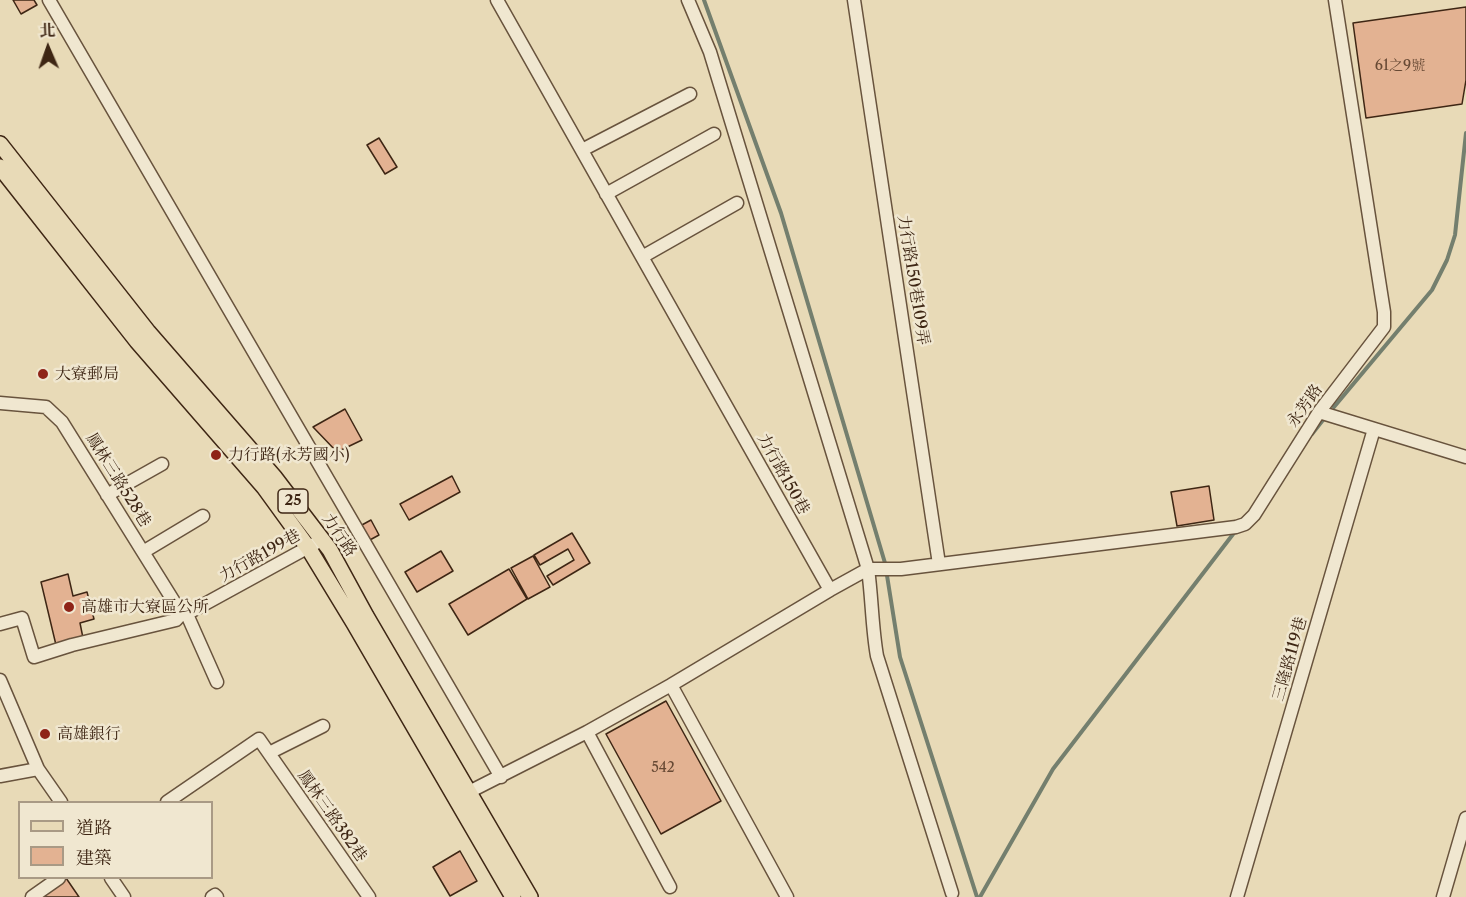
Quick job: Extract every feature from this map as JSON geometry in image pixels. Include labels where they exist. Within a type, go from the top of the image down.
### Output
[{"type":"main road","name":"力行路","points":[[0,144],[148,332],[275,478],[330,550],[463,796],[513,897]]},
{"type":"main road","name":"力行路","points":[[0,167],[137,341],[264,487],[309,549],[463,796],[530,897]]},
{"type":"street","points":[[49,0],[501,777]]},
{"type":"street","name":"力行路150巷","points":[[497,0],[830,590]]},
{"type":"street","points":[[688,0],[710,52],[868,569],[877,656],[952,893]]},
{"type":"street","name":"力行路150巷109弄","points":[[854,0],[939,564]]},
{"type":"street","name":"永芳路","points":[[939,564],[1236,527],[1245,524],[1254,515],[1319,412],[1384,327],[1384,312],[1335,0]]},
{"type":"street","points":[[582,150],[690,94]]},
{"type":"street","points":[[606,194],[714,134]]},
{"type":"street","points":[[642,258],[737,203]]},
{"type":"street","name":"鳳林三路528巷","points":[[0,403],[46,407],[62,422],[176,605],[186,610]]},
{"type":"street","points":[[1319,412],[1466,457]]},
{"type":"street","name":"三隆路119巷","points":[[1237,897],[1374,429]]},
{"type":"street","points":[[107,495],[162,464]]},
{"type":"street","points":[[143,552],[203,516]]},
{"type":"street","name":"力行路199巷","points":[[0,624],[22,618],[34,657],[72,645],[176,620],[186,610],[192,611],[309,549],[322,539]]},
{"type":"street","points":[[463,796],[671,685],[868,569],[901,569],[939,564]]},
{"type":"street","points":[[186,610],[217,682]]},
{"type":"street","points":[[0,680],[38,769],[60,801]]},
{"type":"street","points":[[671,685],[787,897]]},
{"type":"street","points":[[168,801],[259,739],[269,753],[323,726]]},
{"type":"street","points":[[586,732],[670,887]]},
{"type":"street","name":"鳳林三路382巷","points":[[269,753],[369,897]]},
{"type":"street","points":[[0,776],[38,769]]},
{"type":"street","points":[[1443,897],[1466,818]]},
{"type":"street","points":[[32,897],[58,879]]},
{"type":"street","points":[[112,879],[124,897]]},
{"type":"building","points":[[13,0],[34,0],[37,5],[21,14]]},
{"type":"building","points":[[1466,7],[1466,80],[1462,104],[1366,118],[1353,23]]},
{"type":"building","points":[[379,138],[397,167],[385,174],[367,145]]},
{"type":"building","points":[[345,409],[362,440],[337,452],[313,427]]},
{"type":"building","points":[[452,476],[460,492],[409,520],[400,504]]},
{"type":"building","points":[[1209,486],[1214,520],[1177,526],[1171,492]]},
{"type":"building","points":[[371,520],[379,535],[368,541],[360,526]]},
{"type":"building","points":[[572,533],[590,563],[553,585],[547,576],[574,560],[568,549],[540,565],[534,555]]},
{"type":"building","points":[[441,551],[453,571],[417,592],[405,572]]},
{"type":"building","points":[[533,556],[550,587],[528,599],[511,568]]},
{"type":"building","points":[[509,569],[527,599],[468,635],[449,604]]},
{"type":"building","name":"高雄市大寮區公所","points":[[68,574],[73,596],[87,592],[94,619],[80,623],[83,638],[56,645],[41,582]]},
{"type":"building","points":[[666,701],[721,801],[661,834],[606,734]]},
{"type":"building","points":[[460,851],[477,881],[450,896],[433,867]]},
{"type":"building","points":[[67,879],[79,897],[40,897]]},
{"type":"waterway","points":[[704,0],[781,213],[885,563],[900,657],[977,897]]},
{"type":"waterway","points":[[1334,407],[1432,290],[1447,260],[1455,235],[1466,133]]},
{"type":"waterway","points":[[1312,434],[1323,420]]},
{"type":"waterway","points":[[980,897],[1053,769],[1237,529]]},
{"type":"place","name":"大寮郵局","points":[[43,374]]},
{"type":"place","name":"力行路(永芳國小)","points":[[216,455]]},
{"type":"place","name":"高雄市大寮區公所","points":[[69,607]]},
{"type":"place","name":"高雄銀行","points":[[45,734]]}]
